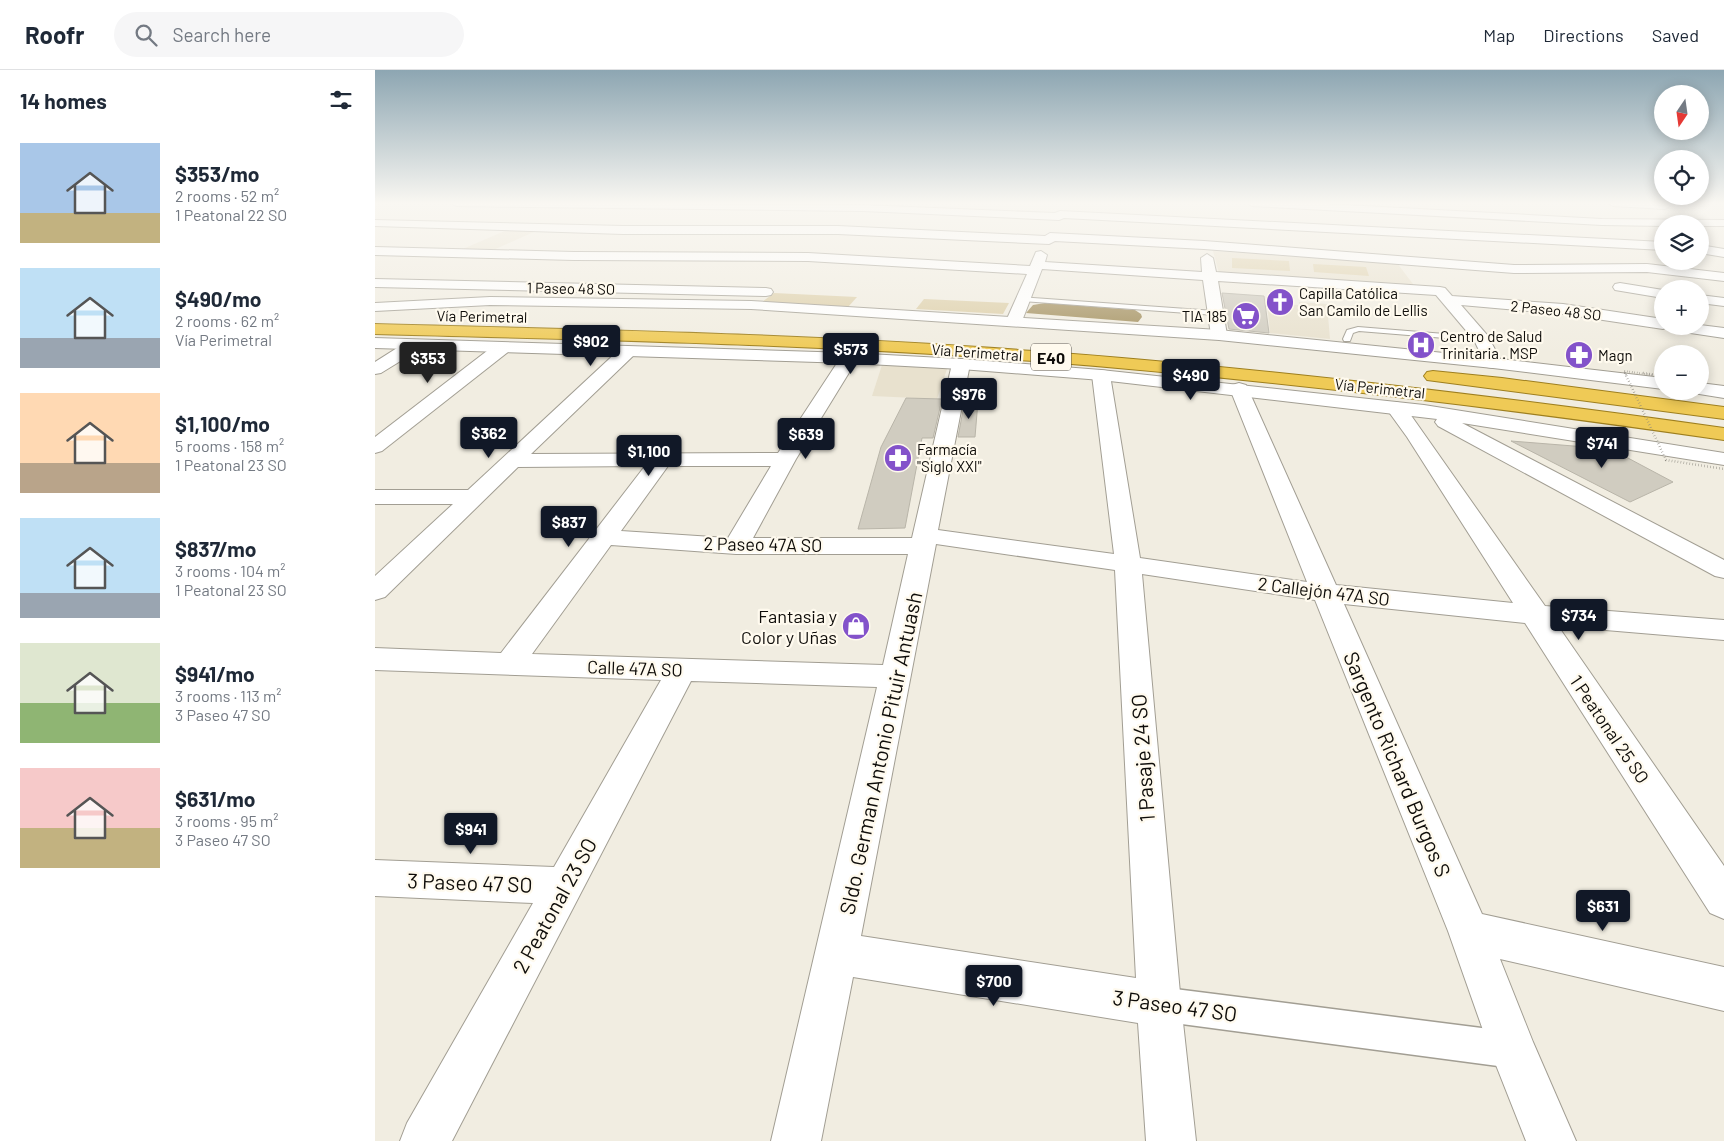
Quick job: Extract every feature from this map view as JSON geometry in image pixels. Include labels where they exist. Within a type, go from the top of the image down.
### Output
[{"type":"highway","name":"Vía Perimetral","points":[[375,313],[621,319]]},
{"type":"highway","name":"Vía Perimetral","points":[[829,326],[1072,341]]},
{"type":"highway","name":"Vía Perimetral","points":[[375,329],[735,340],[932,349],[1076,359],[1417,392],[1563,410],[1723,434]]},
{"type":"highway","name":"Vía Perimetral","points":[[1414,374],[1502,383],[1724,413]]},
{"type":"street","name":"2 Paseo 48 SO","points":[[453,253],[573,256],[808,256],[1209,275],[1444,295],[1654,323]]},
{"type":"street","points":[[490,302],[579,253]]},
{"type":"street","points":[[794,268],[811,253]]},
{"type":"street","points":[[1014,321],[1042,253]]},
{"type":"street","points":[[1205,253],[1219,335]]},
{"type":"street","points":[[1313,253],[1535,270],[1629,267],[1724,277]]},
{"type":"street","points":[[1403,253],[1444,295],[1482,339],[1493,363]]},
{"type":"street","name":"1 Paseo 48 SO","points":[[375,283],[516,287],[770,289],[751,305]]},
{"type":"street","points":[[1620,288],[1654,293]]},
{"type":"street","name":"Vía Perimetral","points":[[375,299],[751,305],[1014,321],[1219,335],[1493,363],[1654,383]]},
{"type":"street","points":[[1709,300],[1724,302]]},
{"type":"street","name":"Vía Perimetral","points":[[375,306],[490,302]]},
{"type":"street","points":[[1709,331],[1724,333]]},
{"type":"street","name":"Vía Perimetral","points":[[380,343],[849,358],[961,364],[1101,375],[1239,389],[1410,410],[1724,459]]},
{"type":"street","points":[[375,369],[414,345]]},
{"type":"street","points":[[375,446],[502,348]]},
{"type":"street","points":[[375,591],[627,352]]},
{"type":"street","points":[[736,546],[785,459],[849,358]]},
{"type":"street","name":"Sldo. German Antonio Pituir Antuash","points":[[796,1141],[961,364]]},
{"type":"street","name":"1 Pasaje 24 SO","points":[[1101,375],[1128,564],[1159,1004],[1171,1141]]},
{"type":"street","name":"Sargento Richard Burgos S","points":[[1239,389],[1469,931],[1513,1050],[1551,1141]]},
{"type":"street","points":[[1709,390],[1724,392]]},
{"type":"street","points":[[1410,410],[1724,570]]},
{"type":"street","name":"1 Peatonal 25 SO","points":[[1410,410],[1416,434],[1724,900]]},
{"type":"street","points":[[509,664],[662,459]]},
{"type":"street","points":[[513,461],[785,459]]},
{"type":"street","points":[[375,497],[475,497]]},
{"type":"street","name":"2 Paseo 47A SO","points":[[602,537],[736,546],[924,540]]},
{"type":"street","name":"2 Callejón 47A SO","points":[[924,540],[1128,564],[1327,593],[1535,615],[1724,630]]},
{"type":"street","name":"Calle 47A SO","points":[[375,659],[896,677]]},
{"type":"street","name":"2 Peatonal 23 SO","points":[[425,1141],[682,669]]},
{"type":"street","name":"3 Paseo 47 SO","points":[[375,878],[565,886]]},
{"type":"street","points":[[1469,931],[1724,989]]},
{"type":"street","name":"3 Paseo 47 SO","points":[[837,953],[1159,1004],[1513,1050]]},
{"type":"lane","points":[[1022,299],[1215,314]]},
{"type":"lane","points":[[1347,338],[1350,332],[1358,329],[1482,339]]},
{"type":"path","points":[[1654,375],[1624,371],[1666,460],[1724,469]]},
{"type":"shaded area","points":[[1214,253],[1243,253],[1397,263],[1416,288],[1219,273]]},
{"type":"shaded area","points":[[1232,258],[1289,261],[1290,271],[1232,268]]},
{"type":"shaded area","points":[[1313,264],[1366,267],[1369,276],[1314,272]]},
{"type":"shaded area","points":[[774,293],[857,297],[848,307],[762,302]]},
{"type":"shaded area","points":[[924,299],[1009,303],[1003,314],[916,309]]},
{"type":"shaded area","points":[[1299,302],[1327,304],[1330,339],[1270,333],[1267,303],[1299,305]]},
{"type":"shaded area","points":[[1045,303],[1135,310],[1142,317],[1138,322],[1026,313],[1033,305]]},
{"type":"shaded area","points":[[882,365],[947,369],[937,399],[872,396]]},
{"type":"building","name":"TIA 185","points":[[1222,293],[1264,296],[1269,333],[1229,329]]},
{"type":"building","points":[[906,398],[942,399],[933,438],[922,438],[905,528],[858,529],[881,447]]},
{"type":"building","points":[[965,400],[978,401],[975,437],[958,437]]},
{"type":"building","points":[[1511,441],[1611,449],[1673,482],[1630,502]]},
{"type":"place","name":"Capilla Católica San Camilo de Lellis","points":[[1280,302]]},
{"type":"place","name":"TIA 185","points":[[1246,316]]},
{"type":"place","name":"Centro de Salud Trinitaria . MSP","points":[[1421,345]]},
{"type":"place","name":"Magn","points":[[1579,355]]},
{"type":"place","name":"Farmacía \"Siglo XXI\"","points":[[898,458]]},
{"type":"place","name":"Fantasia y Color y Uñas","points":[[856,626]]}]
